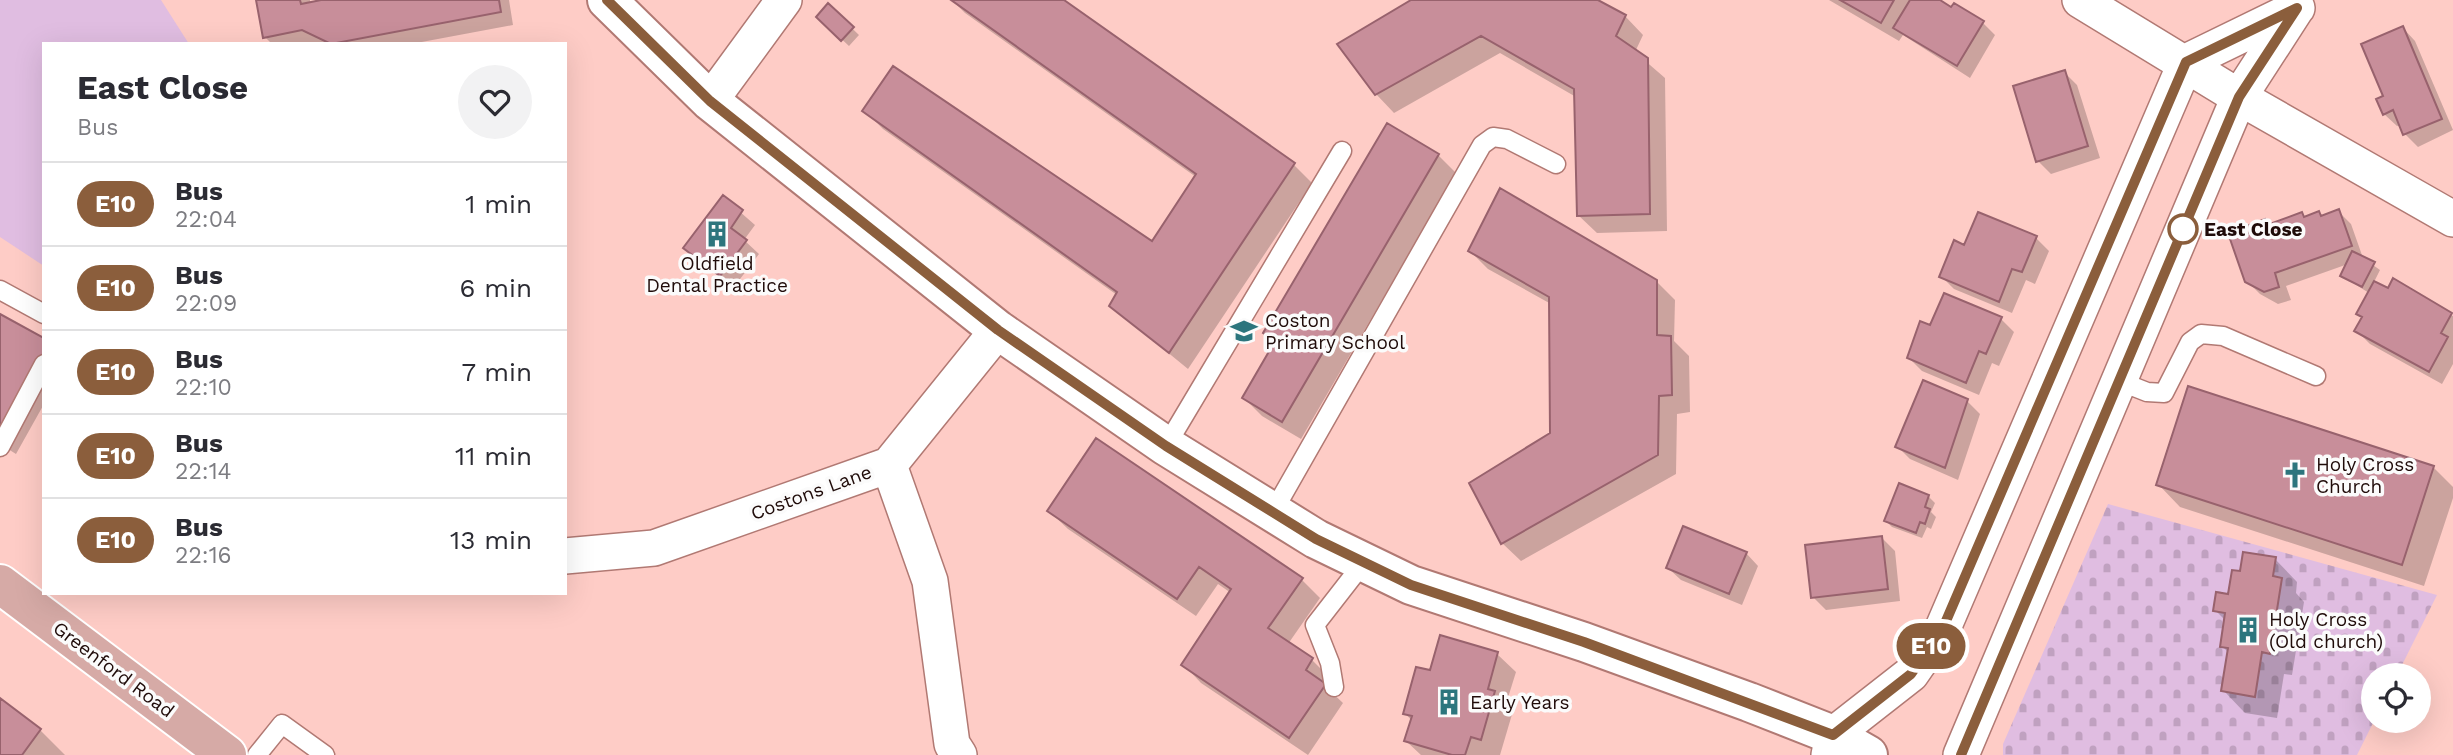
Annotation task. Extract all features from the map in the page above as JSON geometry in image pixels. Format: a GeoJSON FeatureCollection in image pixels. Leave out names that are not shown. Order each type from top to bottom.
{"type":"FeatureCollection","features":[{"type":"Feature","properties":{"kind":"main road","name":"Greenford Road"},"geometry":{"type":"LineString","coordinates":[[0,584],[46,603],[227,755]]}},
{"type":"Feature","properties":{"kind":"street"},"geometry":{"type":"LineString","coordinates":[[607,0],[710,101],[998,330],[1166,446],[1316,539],[1411,585],[1584,642],[1831,745],[1868,755]]}},
{"type":"Feature","properties":{"kind":"street"},"geometry":{"type":"LineString","coordinates":[[710,101],[784,0]]}},
{"type":"Feature","properties":{"kind":"street"},"geometry":{"type":"LineString","coordinates":[[2080,0],[2186,62],[2239,97],[2453,219]]}},
{"type":"Feature","properties":{"kind":"street"},"geometry":{"type":"LineString","coordinates":[[1831,745],[1911,674],[1943,628],[2186,62],[2299,4]]}},
{"type":"Feature","properties":{"kind":"street"},"geometry":{"type":"LineString","coordinates":[[1961,755],[2239,97],[2299,4]]}},
{"type":"Feature","properties":{"kind":"street","name":"Costons Lane"},"geometry":{"type":"LineString","coordinates":[[567,556],[654,548],[889,464],[998,330]]}},
{"type":"Feature","properties":{"kind":"street"},"geometry":{"type":"LineString","coordinates":[[889,464],[930,581],[952,744],[959,755]]}},
{"type":"Feature","properties":{"kind":"lane"},"geometry":{"type":"LineString","coordinates":[[1273,512],[1482,145],[1493,137],[1507,139],[1556,164]]}},
{"type":"Feature","properties":{"kind":"lane"},"geometry":{"type":"LineString","coordinates":[[1166,446],[1342,151]]}},
{"type":"Feature","properties":{"kind":"lane"},"geometry":{"type":"LineString","coordinates":[[0,290],[42,313]]}},
{"type":"Feature","properties":{"kind":"lane"},"geometry":{"type":"LineString","coordinates":[[2119,382],[2147,393],[2164,393],[2190,342],[2201,334],[2224,336],[2316,376]]}},
{"type":"Feature","properties":{"kind":"lane"},"geometry":{"type":"LineString","coordinates":[[0,447],[42,368]]}},
{"type":"Feature","properties":{"kind":"lane"},"geometry":{"type":"LineString","coordinates":[[1334,687],[1330,663],[1315,625],[1364,562]]}},
{"type":"Feature","properties":{"kind":"lane"},"geometry":{"type":"LineString","coordinates":[[257,755],[282,724],[324,755]]}},
{"type":"Feature","properties":{"kind":"green space"},"geometry":{"type":"Polygon","coordinates":[[[0,0],[161,0],[188,42],[42,42],[42,265],[0,237],[0,0]]]}},
{"type":"Feature","properties":{"kind":"green space"},"geometry":{"type":"Polygon","coordinates":[[[2108,504],[2437,595],[2403,663],[2361,663],[2361,733],[2368,733],[2357,755],[2003,755],[2003,744],[2108,504]]]}},
{"type":"Feature","properties":{"kind":"building"},"geometry":{"type":"Polygon","coordinates":[[[256,0],[300,0],[301,4],[321,0],[499,0],[501,12],[342,42],[327,42],[302,30],[263,38],[256,0]]]}},
{"type":"Feature","properties":{"kind":"building"},"geometry":{"type":"Polygon","coordinates":[[[951,0],[1064,0],[1295,163],[1169,353],[1109,306],[1117,292],[862,111],[893,66],[1152,241],[1196,174],[951,0]]]}},
{"type":"Feature","properties":{"kind":"building"},"geometry":{"type":"Polygon","coordinates":[[[1411,0],[1598,0],[1626,15],[1616,36],[1648,58],[1650,214],[1577,216],[1574,89],[1481,36],[1375,95],[1337,44],[1411,0]]]}},
{"type":"Feature","properties":{"kind":"building"},"geometry":{"type":"Polygon","coordinates":[[[1840,0],[1894,0],[1881,23],[1840,0]]]}},
{"type":"Feature","properties":{"kind":"building"},"geometry":{"type":"Polygon","coordinates":[[[1910,0],[1940,0],[1951,7],[1954,3],[1984,21],[1957,66],[1893,28],[1910,0]]]}},
{"type":"Feature","properties":{"kind":"building"},"geometry":{"type":"Polygon","coordinates":[[[828,3],[854,27],[841,41],[816,17],[828,3]]]}},
{"type":"Feature","properties":{"kind":"building"},"geometry":{"type":"Polygon","coordinates":[[[2403,26],[2442,119],[2403,135],[2393,110],[2383,115],[2376,99],[2383,96],[2361,44],[2403,26]]]}},
{"type":"Feature","properties":{"kind":"building"},"geometry":{"type":"Polygon","coordinates":[[[2065,70],[2088,146],[2036,162],[2013,86],[2065,70]]]}},
{"type":"Feature","properties":{"kind":"building"},"geometry":{"type":"Polygon","coordinates":[[[1387,123],[1439,154],[1282,422],[1242,398],[1275,341],[1263,333],[1387,123]]]}},
{"type":"Feature","properties":{"kind":"building"},"geometry":{"type":"Polygon","coordinates":[[[1500,188],[1657,280],[1657,335],[1671,336],[1672,395],[1659,396],[1658,455],[1501,544],[1469,483],[1550,433],[1549,297],[1468,251],[1500,188]]]}},
{"type":"Feature","properties":{"kind":"building","name":"Oldfield Dental Practice"},"geometry":{"type":"Polygon","coordinates":[[[723,195],[743,210],[731,228],[747,240],[720,276],[683,248],[723,195]]]}},
{"type":"Feature","properties":{"kind":"building"},"geometry":{"type":"Polygon","coordinates":[[[2339,209],[2352,246],[2275,273],[2279,287],[2264,292],[2245,282],[2230,239],[2251,232],[2249,225],[2265,219],[2267,225],[2302,212],[2304,217],[2319,211],[2321,216],[2339,209]]]}},
{"type":"Feature","properties":{"kind":"building"},"geometry":{"type":"Polygon","coordinates":[[[1978,212],[2037,236],[2022,272],[2012,269],[1999,302],[1939,277],[1954,240],[1964,245],[1978,212]]]}},
{"type":"Feature","properties":{"kind":"building"},"geometry":{"type":"Polygon","coordinates":[[[2352,251],[2375,262],[2362,287],[2340,276],[2352,251]]]}},
{"type":"Feature","properties":{"kind":"building"},"geometry":{"type":"Polygon","coordinates":[[[2393,278],[2452,313],[2441,333],[2448,337],[2429,372],[2354,331],[2362,317],[2356,314],[2374,281],[2388,288],[2393,278]]]}},
{"type":"Feature","properties":{"kind":"building"},"geometry":{"type":"Polygon","coordinates":[[[1944,293],[2002,317],[1986,354],[1979,351],[1966,383],[1907,358],[1920,321],[1930,325],[1944,293]]]}},
{"type":"Feature","properties":{"kind":"building"},"geometry":{"type":"Polygon","coordinates":[[[0,314],[42,337],[42,358],[0,432],[0,314]]]}},
{"type":"Feature","properties":{"kind":"building"},"geometry":{"type":"Polygon","coordinates":[[[1923,380],[1968,399],[1945,468],[1895,447],[1923,380]]]}},
{"type":"Feature","properties":{"kind":"building","name":"Holy Cross Church"},"geometry":{"type":"Polygon","coordinates":[[[2188,386],[2434,466],[2402,565],[2156,485],[2188,386]]]}},
{"type":"Feature","properties":{"kind":"building"},"geometry":{"type":"Polygon","coordinates":[[[1096,438],[1303,578],[1268,628],[1313,658],[1306,670],[1326,684],[1289,738],[1181,665],[1231,589],[1199,567],[1177,599],[1047,511],[1096,438]]]}},
{"type":"Feature","properties":{"kind":"building"},"geometry":{"type":"Polygon","coordinates":[[[1899,483],[1929,495],[1925,507],[1930,509],[1925,524],[1920,522],[1916,533],[1884,521],[1899,483]]]}},
{"type":"Feature","properties":{"kind":"building"},"geometry":{"type":"Polygon","coordinates":[[[1683,526],[1747,552],[1729,594],[1666,568],[1683,526]]]}},
{"type":"Feature","properties":{"kind":"building"},"geometry":{"type":"Polygon","coordinates":[[[1882,536],[1888,589],[1811,598],[1805,545],[1882,536]]]}},
{"type":"Feature","properties":{"kind":"building","name":"Holy Cross (Old church)"},"geometry":{"type":"Polygon","coordinates":[[[2243,552],[2276,557],[2273,576],[2282,578],[2270,654],[2262,652],[2255,697],[2221,691],[2228,648],[2220,647],[2225,613],[2213,611],[2216,592],[2228,594],[2232,570],[2240,571],[2243,552]]]}},
{"type":"Feature","properties":{"kind":"building","name":"Early Years"},"geometry":{"type":"Polygon","coordinates":[[[1440,635],[1498,652],[1488,689],[1495,691],[1481,740],[1471,737],[1465,755],[1452,755],[1404,741],[1412,716],[1403,714],[1416,667],[1430,670],[1440,635]]]}},
{"type":"Feature","properties":{"kind":"building"},"geometry":{"type":"Polygon","coordinates":[[[0,698],[41,729],[22,755],[0,755],[0,698]]]}},
{"type":"Feature","properties":{"kind":"bus line","name":"E10"},"geometry":{"type":"LineString","coordinates":[[607,0],[710,101],[998,330],[1166,446],[1316,539],[1411,585],[1584,642],[1833,735],[1911,674],[1943,628],[2186,62],[2297,8],[2239,97],[1961,755]]}},
{"type":"Feature","properties":{"kind":"place","name":"East Close"},"geometry":{"type":"Point","coordinates":[2183,229]}},
{"type":"Feature","properties":{"kind":"place","name":"Oldfield Dental Practice"},"geometry":{"type":"Point","coordinates":[717,234]}},
{"type":"Feature","properties":{"kind":"place","name":"Coston Primary School"},"geometry":{"type":"Point","coordinates":[1244,331]}},
{"type":"Feature","properties":{"kind":"place","name":"Holy Cross Church"},"geometry":{"type":"Point","coordinates":[2295,475]}},
{"type":"Feature","properties":{"kind":"place","name":"Holy Cross (Old church)"},"geometry":{"type":"Point","coordinates":[2248,630]}},
{"type":"Feature","properties":{"kind":"place","name":"Early Years"},"geometry":{"type":"Point","coordinates":[1449,702]}}]}
